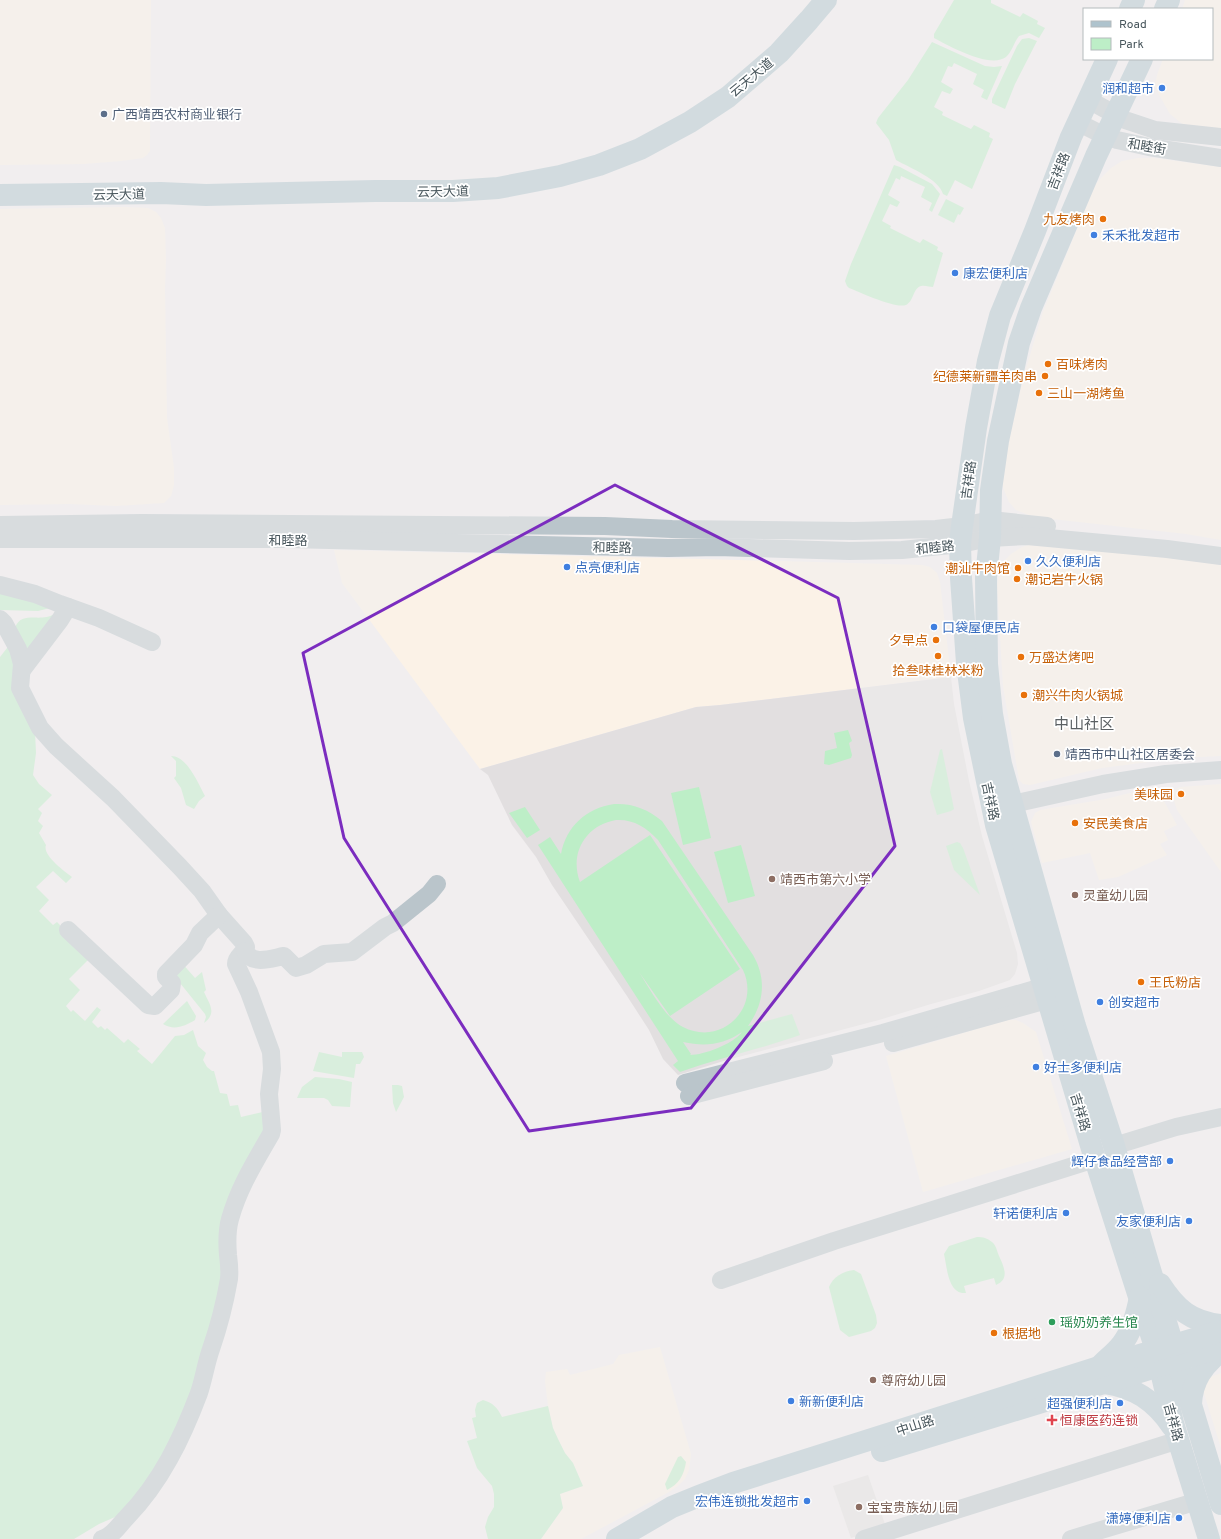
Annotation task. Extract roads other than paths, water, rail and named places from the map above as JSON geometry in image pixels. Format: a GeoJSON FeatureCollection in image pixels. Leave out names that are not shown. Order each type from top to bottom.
{"type":"FeatureCollection","features":[{"type":"Feature","properties":{"kind":"main road","name":"云天大道"},"geometry":{"type":"LineString","coordinates":[[0,179],[307,182],[418,181],[514,173],[559,164],[584,158],[625,142],[655,127],[702,99],[752,59],[777,35],[807,0]]}},
{"type":"Feature","properties":{"kind":"main road","name":"云天大道"},"geometry":{"type":"LineString","coordinates":[[0,194],[161,193],[206,195],[375,191],[453,191],[498,188],[553,178],[599,165],[640,149],[690,122],[728,97],[779,53],[826,0]]}},
{"type":"Feature","properties":{"kind":"main road","name":"吉祥路"},"geometry":{"type":"LineString","coordinates":[[1106,60],[1077,122],[1036,231],[998,323],[988,361],[976,428],[961,535],[961,578],[967,663],[974,718],[1005,800],[1023,838],[1055,991],[1095,1159],[1140,1297],[1191,1406],[1221,1504]]}},
{"type":"Feature","properties":{"kind":"main road","name":"吉祥路"},"geometry":{"type":"LineString","coordinates":[[1142,60],[1117,114],[1105,136],[1033,302],[1018,343],[998,441],[991,490],[990,529],[986,577],[987,664],[992,714],[1005,800],[994,818],[1002,847],[1114,1146],[1149,1266],[1167,1356],[1178,1437],[1209,1539]]}},
{"type":"Feature","properties":{"kind":"main road"},"geometry":{"type":"LineString","coordinates":[[1002,847],[1023,838]]}},
{"type":"Feature","properties":{"kind":"main road"},"geometry":{"type":"LineString","coordinates":[[1149,1266],[1177,1307],[1194,1319],[1221,1326]]}},
{"type":"Feature","properties":{"kind":"main road"},"geometry":{"type":"LineString","coordinates":[[1140,1297],[1136,1316],[1129,1332],[1102,1375],[1147,1399],[1161,1412],[1178,1437]]}},
{"type":"Feature","properties":{"kind":"main road","name":"中山路"},"geometry":{"type":"LineString","coordinates":[[1167,1356],[1221,1331]]}},
{"type":"Feature","properties":{"kind":"main road","name":"中山路"},"geometry":{"type":"LineString","coordinates":[[617,1539],[672,1508],[733,1483],[1167,1356],[1221,1347]]}},
{"type":"Feature","properties":{"kind":"main road"},"geometry":{"type":"LineString","coordinates":[[1191,1406],[1197,1376],[1206,1364],[1221,1351]]}},
{"type":"Feature","properties":{"kind":"main road","name":"中山路"},"geometry":{"type":"LineString","coordinates":[[645,1539],[692,1514],[738,1496],[1102,1375]]}},
{"type":"Feature","properties":{"kind":"street","name":"和睦街"},"geometry":{"type":"LineString","coordinates":[[1087,99],[1117,114],[1125,120],[1155,130],[1221,137]]}},
{"type":"Feature","properties":{"kind":"street","name":"和睦街"},"geometry":{"type":"LineString","coordinates":[[1077,122],[1105,136],[1149,147],[1221,158]]}},
{"type":"Feature","properties":{"kind":"street","name":"和睦路"},"geometry":{"type":"LineString","coordinates":[[0,525],[142,523],[605,526],[672,529],[854,531],[904,530],[961,535]]}},
{"type":"Feature","properties":{"kind":"street","name":"和睦路"},"geometry":{"type":"LineString","coordinates":[[990,529],[1027,536],[1167,549],[1221,556]]}},
{"type":"Feature","properties":{"kind":"street","name":"和睦路"},"geometry":{"type":"LineString","coordinates":[[0,539],[287,539],[668,548],[718,547],[849,552],[902,550],[990,529],[1178,539],[1221,546]]}},
{"type":"Feature","properties":{"kind":"street"},"geometry":{"type":"LineString","coordinates":[[0,585],[13,587],[35,594],[100,618],[152,642]]}},
{"type":"Feature","properties":{"kind":"street"},"geometry":{"type":"LineString","coordinates":[[68,607],[60,620],[22,670],[20,676],[20,688],[34,717],[46,736],[113,798],[180,866],[202,891],[219,915],[244,943],[246,947],[245,951],[249,957],[258,960],[284,956],[296,968],[306,965],[324,954],[352,952],[385,927],[393,923],[429,894],[436,884]]}},
{"type":"Feature","properties":{"kind":"street"},"geometry":{"type":"LineString","coordinates":[[0,619],[4,623],[18,649],[22,670]]}},
{"type":"Feature","properties":{"kind":"street"},"geometry":{"type":"LineString","coordinates":[[1005,800],[1166,774],[1221,770]]}},
{"type":"Feature","properties":{"kind":"street"},"geometry":{"type":"LineString","coordinates":[[68,930],[148,1005],[156,1006],[171,990],[172,983],[166,977],[166,974],[194,945],[200,934],[219,915]]}},
{"type":"Feature","properties":{"kind":"street"},"geometry":{"type":"LineString","coordinates":[[102,1539],[106,1538],[119,1527],[154,1485],[164,1471],[183,1432],[199,1393],[218,1331],[230,1273],[227,1240],[232,1215],[250,1168],[271,1134],[272,1124],[269,1094],[273,1061],[258,1015],[236,964],[238,957],[245,951]]}},
{"type":"Feature","properties":{"kind":"street"},"geometry":{"type":"LineString","coordinates":[[687,1090],[883,1033],[1055,991]]}},
{"type":"Feature","properties":{"kind":"street"},"geometry":{"type":"LineString","coordinates":[[1114,1146],[1176,1127],[1221,1117]]}},
{"type":"Feature","properties":{"kind":"street"},"geometry":{"type":"LineString","coordinates":[[721,1280],[834,1241],[1095,1159]]}},
{"type":"Feature","properties":{"kind":"street"},"geometry":{"type":"LineString","coordinates":[[864,1539],[1178,1437]]}},
{"type":"Feature","properties":{"kind":"street"},"geometry":{"type":"LineString","coordinates":[[1071,1539],[1198,1502]]}},
{"type":"Feature","properties":{"kind":"place","name":"润和超市"},"geometry":{"type":"Point","coordinates":[1162,88]}},
{"type":"Feature","properties":{"kind":"place","name":"广西靖西农村商业银行"},"geometry":{"type":"Point","coordinates":[104,114]}},
{"type":"Feature","properties":{"kind":"place","name":"九友烤肉"},"geometry":{"type":"Point","coordinates":[1103,219]}},
{"type":"Feature","properties":{"kind":"place","name":"禾禾批发超市"},"geometry":{"type":"Point","coordinates":[1094,235]}},
{"type":"Feature","properties":{"kind":"place","name":"康宏便利店"},"geometry":{"type":"Point","coordinates":[955,273]}},
{"type":"Feature","properties":{"kind":"place","name":"百味烤肉"},"geometry":{"type":"Point","coordinates":[1048,364]}},
{"type":"Feature","properties":{"kind":"place","name":"纪德莱新疆羊肉串"},"geometry":{"type":"Point","coordinates":[1045,376]}},
{"type":"Feature","properties":{"kind":"place","name":"三山一湖烤鱼"},"geometry":{"type":"Point","coordinates":[1039,393]}},
{"type":"Feature","properties":{"kind":"place","name":"久久便利店"},"geometry":{"type":"Point","coordinates":[1028,561]}},
{"type":"Feature","properties":{"kind":"place","name":"点亮便利店"},"geometry":{"type":"Point","coordinates":[567,567]}},
{"type":"Feature","properties":{"kind":"place","name":"潮汕牛肉馆"},"geometry":{"type":"Point","coordinates":[1018,568]}},
{"type":"Feature","properties":{"kind":"place","name":"潮记岩牛火锅"},"geometry":{"type":"Point","coordinates":[1017,579]}},
{"type":"Feature","properties":{"kind":"place","name":"口袋屋便民店"},"geometry":{"type":"Point","coordinates":[934,627]}},
{"type":"Feature","properties":{"kind":"place","name":"夕早点"},"geometry":{"type":"Point","coordinates":[936,640]}},
{"type":"Feature","properties":{"kind":"place","name":"拾叁味·桂林米粉"},"geometry":{"type":"Point","coordinates":[938,656]}},
{"type":"Feature","properties":{"kind":"place","name":"万盛达烤吧"},"geometry":{"type":"Point","coordinates":[1021,657]}},
{"type":"Feature","properties":{"kind":"place","name":"潮兴牛肉火锅城"},"geometry":{"type":"Point","coordinates":[1024,695]}},
{"type":"Feature","properties":{"kind":"place","name":"靖西市中山社区居委会"},"geometry":{"type":"Point","coordinates":[1057,754]}},
{"type":"Feature","properties":{"kind":"place","name":"美味园"},"geometry":{"type":"Point","coordinates":[1181,794]}},
{"type":"Feature","properties":{"kind":"place","name":"安民美食店"},"geometry":{"type":"Point","coordinates":[1075,823]}},
{"type":"Feature","properties":{"kind":"place","name":"靖西市第六小学"},"geometry":{"type":"Point","coordinates":[772,879]}},
{"type":"Feature","properties":{"kind":"place","name":"灵童幼儿园"},"geometry":{"type":"Point","coordinates":[1075,895]}},
{"type":"Feature","properties":{"kind":"place","name":"王氏粉店"},"geometry":{"type":"Point","coordinates":[1141,982]}},
{"type":"Feature","properties":{"kind":"place","name":"创安超市"},"geometry":{"type":"Point","coordinates":[1100,1002]}},
{"type":"Feature","properties":{"kind":"place","name":"好士多便利店"},"geometry":{"type":"Point","coordinates":[1036,1067]}},
{"type":"Feature","properties":{"kind":"place","name":"辉仔食品经营部"},"geometry":{"type":"Point","coordinates":[1170,1161]}},
{"type":"Feature","properties":{"kind":"place","name":"轩诺便利店"},"geometry":{"type":"Point","coordinates":[1066,1213]}},
{"type":"Feature","properties":{"kind":"place","name":"友家便利店"},"geometry":{"type":"Point","coordinates":[1189,1221]}},
{"type":"Feature","properties":{"kind":"place","name":"瑶奶奶养生馆"},"geometry":{"type":"Point","coordinates":[1052,1322]}},
{"type":"Feature","properties":{"kind":"place","name":"根据地"},"geometry":{"type":"Point","coordinates":[994,1333]}},
{"type":"Feature","properties":{"kind":"place","name":"尊府幼儿园"},"geometry":{"type":"Point","coordinates":[873,1380]}},
{"type":"Feature","properties":{"kind":"place","name":"新新便利店"},"geometry":{"type":"Point","coordinates":[791,1401]}},
{"type":"Feature","properties":{"kind":"place","name":"超强便利店"},"geometry":{"type":"Point","coordinates":[1120,1403]}},
{"type":"Feature","properties":{"kind":"place","name":"恒康医药连锁"},"geometry":{"type":"Point","coordinates":[1052,1420]}},
{"type":"Feature","properties":{"kind":"place","name":"宏伟连锁批发超市"},"geometry":{"type":"Point","coordinates":[807,1501]}},
{"type":"Feature","properties":{"kind":"place","name":"宝宝贵族幼儿园"},"geometry":{"type":"Point","coordinates":[859,1507]}},
{"type":"Feature","properties":{"kind":"place","name":"潇婷便利店"},"geometry":{"type":"Point","coordinates":[1179,1518]}},
{"type":"Feature","properties":{"kind":"district","name":"中山社区"},"geometry":{"type":"Point","coordinates":[1084,724]}}]}
